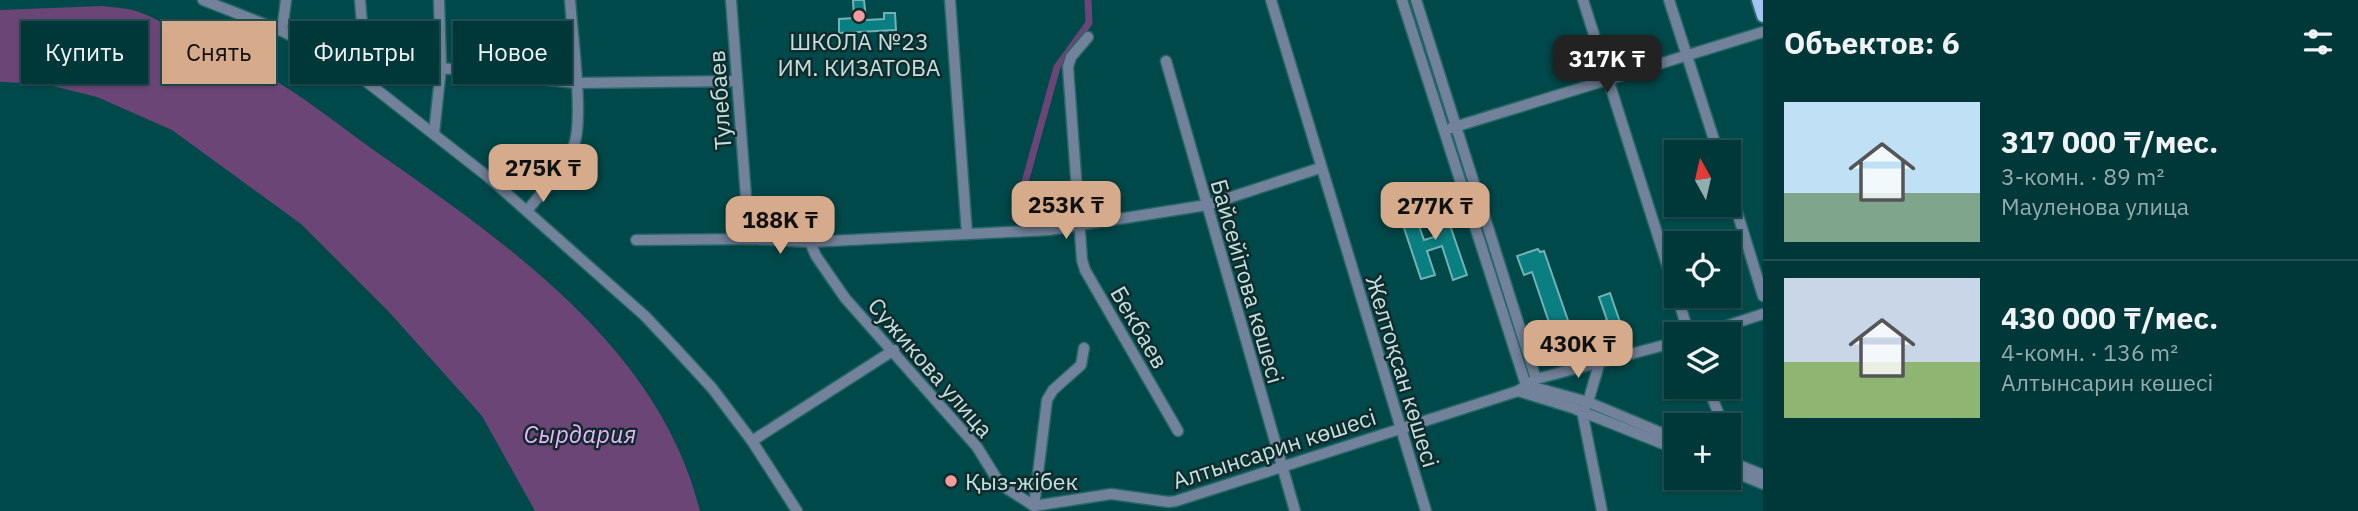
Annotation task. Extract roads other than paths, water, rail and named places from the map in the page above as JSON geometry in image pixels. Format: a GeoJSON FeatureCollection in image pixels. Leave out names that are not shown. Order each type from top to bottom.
{"type":"FeatureCollection","features":[{"type":"Feature","properties":{"kind":"main road"},"geometry":{"type":"LineString","coordinates":[[1758,0],[1763,16]]}},
{"type":"Feature","properties":{"kind":"street"},"geometry":{"type":"LineString","coordinates":[[203,0],[290,36]]}},
{"type":"Feature","properties":{"kind":"street"},"geometry":{"type":"LineString","coordinates":[[282,32],[286,0]]}},
{"type":"Feature","properties":{"kind":"street"},"geometry":{"type":"LineString","coordinates":[[360,0],[362,21]]}},
{"type":"Feature","properties":{"kind":"street"},"geometry":{"type":"LineString","coordinates":[[435,134],[441,68],[439,0]]}},
{"type":"Feature","properties":{"kind":"street"},"geometry":{"type":"LineString","coordinates":[[527,211],[563,164],[574,144],[576,83],[570,0]]}},
{"type":"Feature","properties":{"kind":"street","name":"Тулебаев"},"geometry":{"type":"LineString","coordinates":[[731,0],[748,223],[752,239]]}},
{"type":"Feature","properties":{"kind":"street"},"geometry":{"type":"LineString","coordinates":[[950,0],[967,234]]}},
{"type":"Feature","properties":{"kind":"street","name":"Желтоқсан көшесі"},"geometry":{"type":"LineString","coordinates":[[1271,0],[1426,511]]}},
{"type":"Feature","properties":{"kind":"street"},"geometry":{"type":"LineString","coordinates":[[1402,0],[1522,388]]}},
{"type":"Feature","properties":{"kind":"street"},"geometry":{"type":"LineString","coordinates":[[1416,0],[1536,379]]}},
{"type":"Feature","properties":{"kind":"street"},"geometry":{"type":"LineString","coordinates":[[1583,0],[1664,252]]}},
{"type":"Feature","properties":{"kind":"street"},"geometry":{"type":"LineString","coordinates":[[1670,0],[1714,140]]}},
{"type":"Feature","properties":{"kind":"street"},"geometry":{"type":"LineString","coordinates":[[1444,130],[1763,32]]}},
{"type":"Feature","properties":{"kind":"street","name":"Бекбаев"},"geometry":{"type":"LineString","coordinates":[[1088,37],[1071,57],[1068,67],[1085,270],[1178,430]]}},
{"type":"Feature","properties":{"kind":"street","name":"Байсейітова көшесі"},"geometry":{"type":"LineString","coordinates":[[1166,61],[1295,511]]}},
{"type":"Feature","properties":{"kind":"street"},"geometry":{"type":"LineString","coordinates":[[441,68],[576,83],[736,81]]}},
{"type":"Feature","properties":{"kind":"street"},"geometry":{"type":"LineString","coordinates":[[370,84],[435,134],[527,211],[645,316],[712,388],[752,441],[797,511]]}},
{"type":"Feature","properties":{"kind":"street"},"geometry":{"type":"LineString","coordinates":[[636,240],[752,239],[810,242],[1049,230],[1207,205],[1320,168]]}},
{"type":"Feature","properties":{"kind":"street"},"geometry":{"type":"LineString","coordinates":[[1739,217],[1763,296]]}},
{"type":"Feature","properties":{"kind":"street","name":"Сужикова улица"},"geometry":{"type":"LineString","coordinates":[[810,242],[816,256],[845,298],[978,447],[1000,484],[1035,508]]}},
{"type":"Feature","properties":{"kind":"street"},"geometry":{"type":"LineString","coordinates":[[1739,322],[1763,314]]}},
{"type":"Feature","properties":{"kind":"street"},"geometry":{"type":"LineString","coordinates":[[1522,388],[1536,379],[1664,345]]}},
{"type":"Feature","properties":{"kind":"street"},"geometry":{"type":"LineString","coordinates":[[1035,508],[1047,400],[1053,390],[1081,365],[1084,348]]}},
{"type":"Feature","properties":{"kind":"street"},"geometry":{"type":"LineString","coordinates":[[752,441],[894,350]]}},
{"type":"Feature","properties":{"kind":"street"},"geometry":{"type":"LineString","coordinates":[[1600,360],[1585,407],[1602,511]]}},
{"type":"Feature","properties":{"kind":"street"},"geometry":{"type":"LineString","coordinates":[[1522,388],[1664,435]]}},
{"type":"Feature","properties":{"kind":"street","name":"Алтынсарин көшесі"},"geometry":{"type":"LineString","coordinates":[[1035,508],[1111,494],[1169,502],[1522,388]]}},
{"type":"Feature","properties":{"kind":"street"},"geometry":{"type":"LineString","coordinates":[[1585,407],[1664,443]]}},
{"type":"Feature","properties":{"kind":"street"},"geometry":{"type":"LineString","coordinates":[[1741,466],[1763,475]]}},
{"type":"Feature","properties":{"kind":"street"},"geometry":{"type":"LineString","coordinates":[[1741,475],[1763,484]]}},
{"type":"Feature","properties":{"kind":"water","name":"Сырдария"},"geometry":{"type":"Polygon","coordinates":[[[103,6],[134,10],[162,23],[162,84],[276,84],[276,81],[318,109],[482,228],[576,308],[617,352],[652,401],[680,454],[700,511],[535,511],[482,416],[390,313],[301,224],[172,130],[97,97],[45,84],[148,84],[148,21],[21,21],[21,83],[0,82],[0,10],[103,6]]]}},
{"type":"Feature","properties":{"kind":"waterway"},"geometry":{"type":"LineString","coordinates":[[1015,218],[1057,67],[1089,23],[1088,0]]}},
{"type":"Feature","properties":{"kind":"place","name":"ШКОЛА №23 ИМ. КИЗАТОВА"},"geometry":{"type":"Point","coordinates":[859,16]}},
{"type":"Feature","properties":{"kind":"place","name":"Қыз-жібек"},"geometry":{"type":"Point","coordinates":[951,481]}}]}
